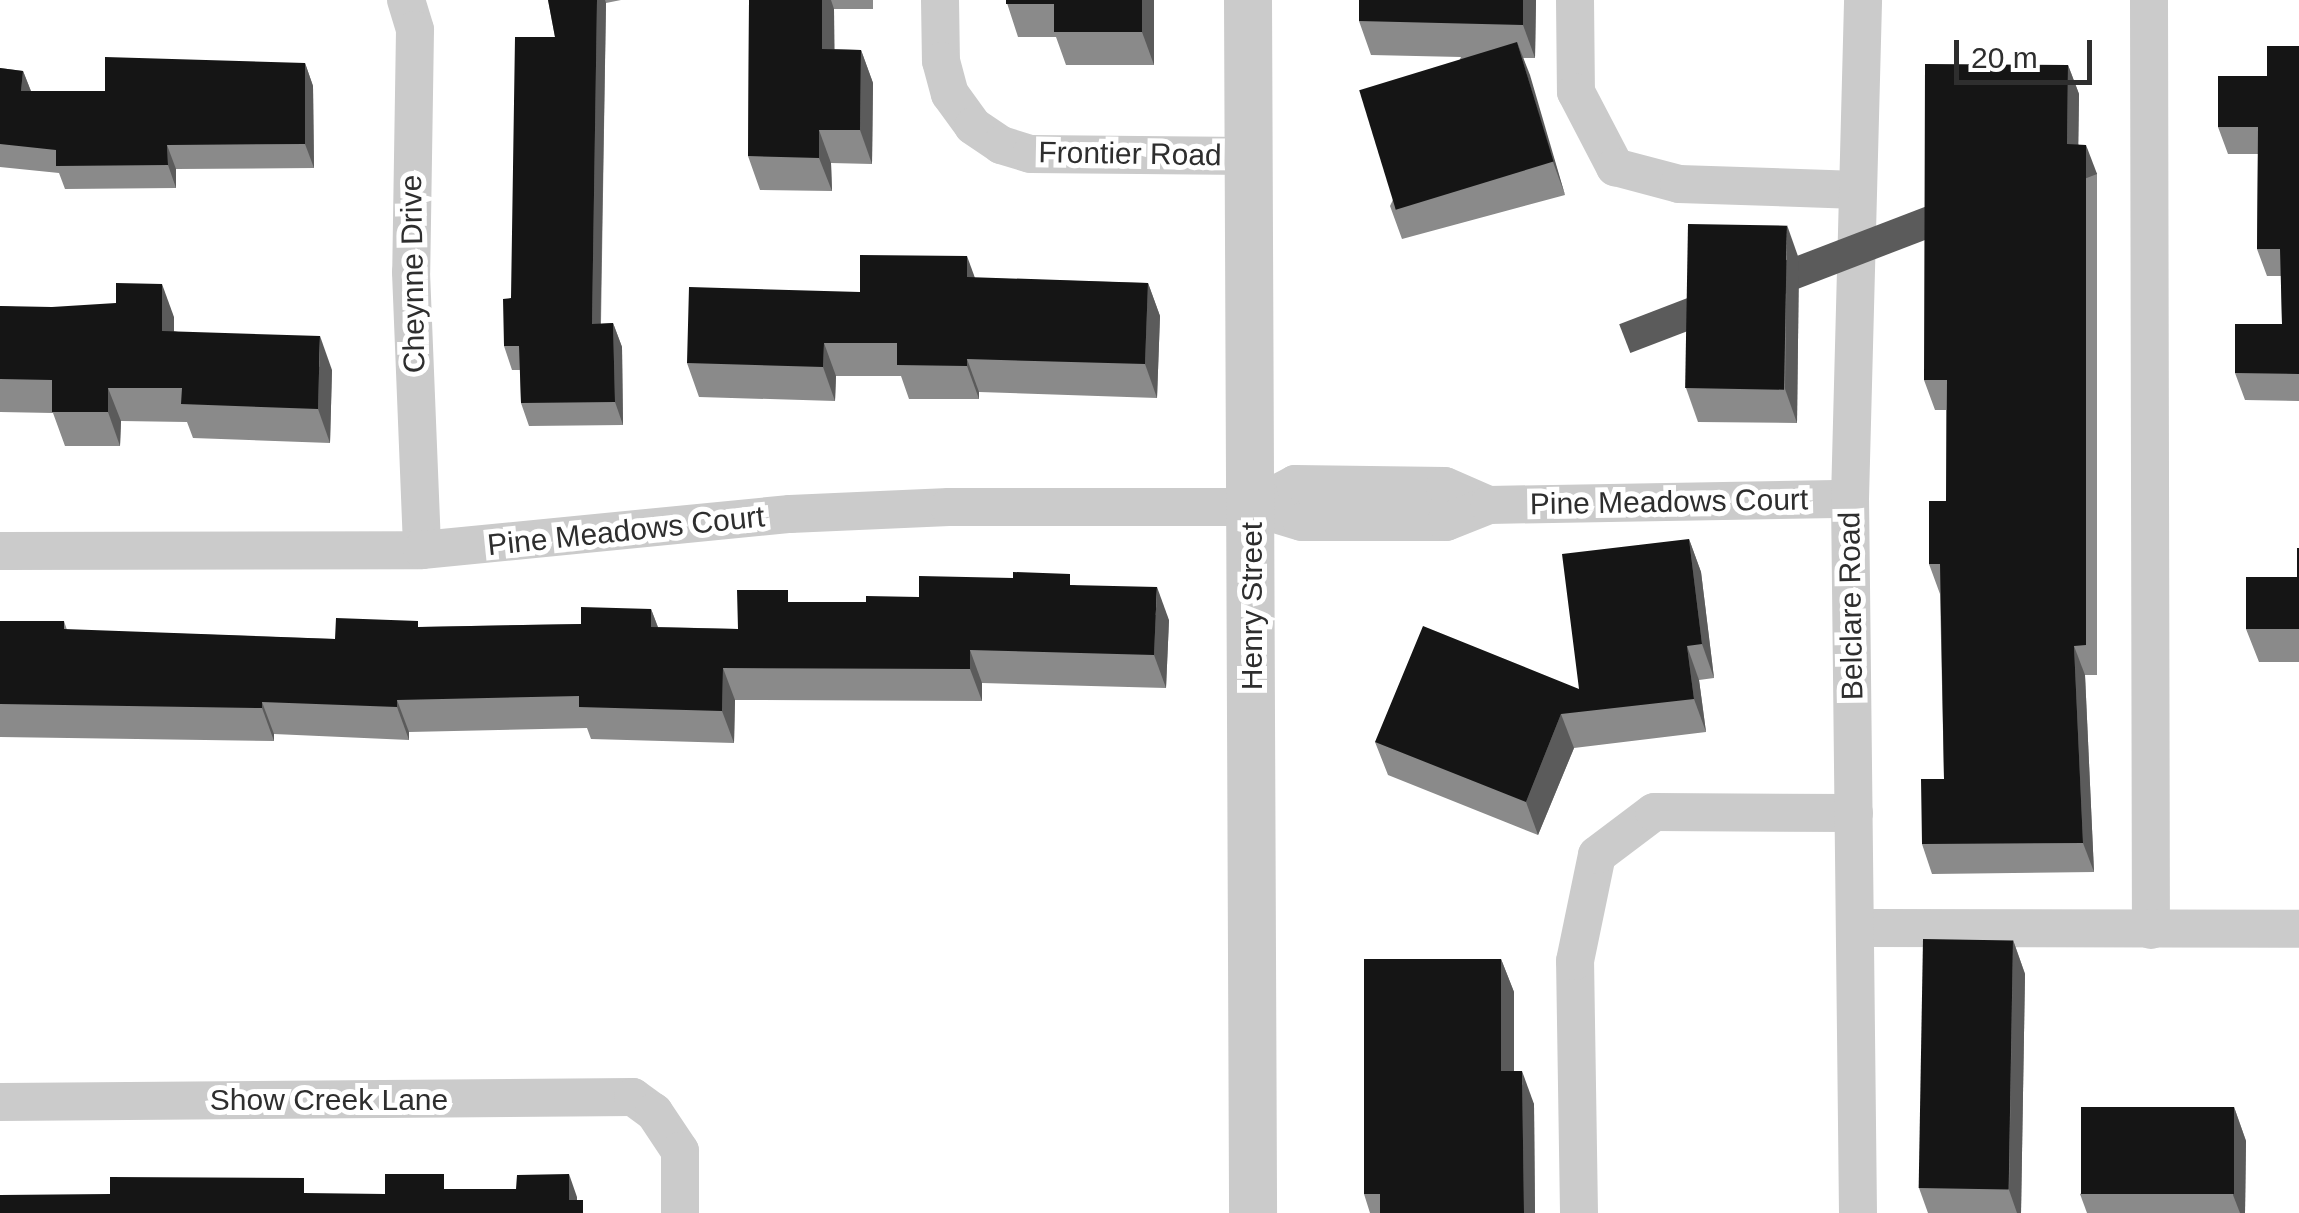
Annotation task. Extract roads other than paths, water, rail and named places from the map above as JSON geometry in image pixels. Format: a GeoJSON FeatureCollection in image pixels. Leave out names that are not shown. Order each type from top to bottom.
{"type":"FeatureCollection","features":[{"type":"Feature","properties":{"kind":"street","name":"Cheynne Drive"},"geometry":{"type":"LineString","coordinates":[[406,0],[415,30],[411,252],[422,550]]}},
{"type":"Feature","properties":{"kind":"street","name":"Frontier Road"},"geometry":{"type":"LineString","coordinates":[[940,0],[941,61],[950,94],[973,126],[1001,145],[1031,154],[1248,156]]}},
{"type":"Feature","properties":{"kind":"street","name":"Henry Street"},"geometry":{"type":"LineString","coordinates":[[1248,0],[1253,1213]]}},
{"type":"Feature","properties":{"kind":"street"},"geometry":{"type":"LineString","coordinates":[[1575,0],[1576,92],[1615,167],[1679,184],[1858,190]]}},
{"type":"Feature","properties":{"kind":"street","name":"Belclare Road"},"geometry":{"type":"LineString","coordinates":[[1858,1213],[1859,928],[1850,500],[1862,0]]}},
{"type":"Feature","properties":{"kind":"street"},"geometry":{"type":"LineString","coordinates":[[2149,0],[2152,930]]}},
{"type":"Feature","properties":{"kind":"street","name":"Pine Meadows Court"},"geometry":{"type":"LineString","coordinates":[[0,551],[422,550],[790,514],[1252,507],[1302,522],[1446,522],[1489,504],[1850,500]]}},
{"type":"Feature","properties":{"kind":"street"},"geometry":{"type":"LineString","coordinates":[[1578,1213],[1575,960],[1597,855],[1654,812],[1854,813]]}},
{"type":"Feature","properties":{"kind":"street"},"geometry":{"type":"LineString","coordinates":[[1859,928],[2299,930]]}},
{"type":"Feature","properties":{"kind":"street","name":"Show Creek Lane"},"geometry":{"type":"LineString","coordinates":[[0,1102],[633,1098],[654,1112],[680,1150],[680,1213]]}}]}
